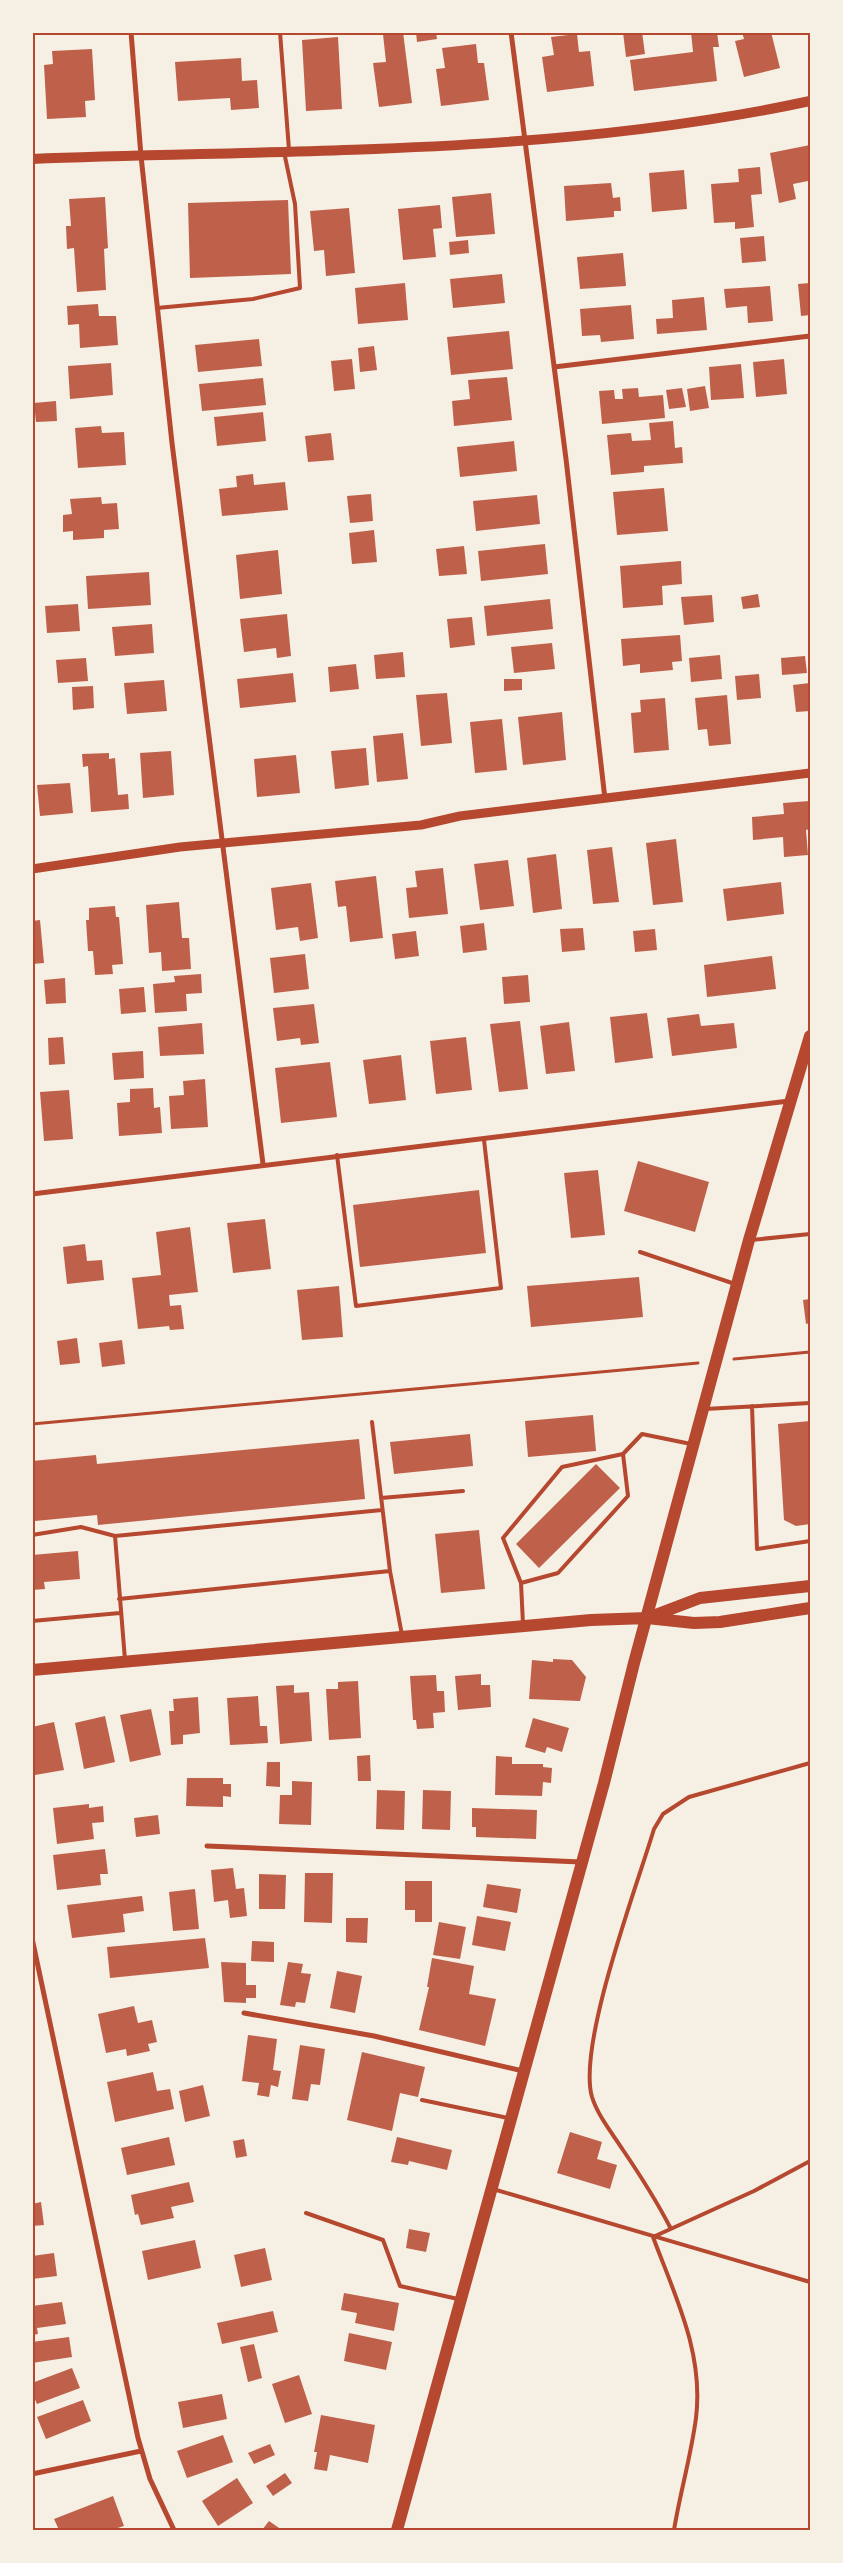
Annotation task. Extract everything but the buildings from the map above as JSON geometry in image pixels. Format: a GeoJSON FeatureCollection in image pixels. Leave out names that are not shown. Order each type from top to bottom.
{"type":"FeatureCollection","features":[{"type":"Feature","properties":{"kind":"main road"},"geometry":{"type":"LineString","coordinates":[[32,160],[414,148],[524,142],[743,114],[810,101]]}},
{"type":"Feature","properties":{"kind":"main road"},"geometry":{"type":"LineString","coordinates":[[397,2530],[524,2071],[749,1240],[810,1036]]}},
{"type":"Feature","properties":{"kind":"main road"},"geometry":{"type":"LineString","coordinates":[[647,1618],[700,1598],[810,1586]]}},
{"type":"Feature","properties":{"kind":"main road"},"geometry":{"type":"LineString","coordinates":[[32,1670],[523,1626],[647,1618],[694,1623],[720,1622],[810,1608]]}},
{"type":"Feature","properties":{"kind":"street"},"geometry":{"type":"LineString","coordinates":[[131,32],[140,156],[172,443],[263,1164]]}},
{"type":"Feature","properties":{"kind":"street"},"geometry":{"type":"LineString","coordinates":[[511,32],[554,367],[605,799]]}},
{"type":"Feature","properties":{"kind":"street"},"geometry":{"type":"LineString","coordinates":[[554,367],[810,336]]}},
{"type":"Feature","properties":{"kind":"street"},"geometry":{"type":"LineString","coordinates":[[32,869],[180,847],[420,825],[460,816],[810,773]]}},
{"type":"Feature","properties":{"kind":"street"},"geometry":{"type":"LineString","coordinates":[[32,1194],[337,1154],[484,1140],[792,1101]]}},
{"type":"Feature","properties":{"kind":"street"},"geometry":{"type":"LineString","coordinates":[[207,1846],[581,1862]]}},
{"type":"Feature","properties":{"kind":"street"},"geometry":{"type":"LineString","coordinates":[[32,1938],[141,2451],[150,2479],[174,2530]]}},
{"type":"Feature","properties":{"kind":"street"},"geometry":{"type":"LineString","coordinates":[[244,2013],[374,2036],[524,2071]]}},
{"type":"Feature","properties":{"kind":"street"},"geometry":{"type":"LineString","coordinates":[[32,2474],[141,2451]]}},
{"type":"Feature","properties":{"kind":"lane"},"geometry":{"type":"LineString","coordinates":[[157,308],[253,298],[300,288],[295,204],[287,152],[280,32]]}},
{"type":"Feature","properties":{"kind":"lane"},"geometry":{"type":"LineString","coordinates":[[337,1154],[356,1306],[501,1288],[484,1140]]}},
{"type":"Feature","properties":{"kind":"lane"},"geometry":{"type":"LineString","coordinates":[[749,1240],[810,1234]]}},
{"type":"Feature","properties":{"kind":"lane"},"geometry":{"type":"LineString","coordinates":[[640,1252],[737,1284]]}},
{"type":"Feature","properties":{"kind":"lane"},"geometry":{"type":"LineString","coordinates":[[703,1409],[810,1403]]}},
{"type":"Feature","properties":{"kind":"lane"},"geometry":{"type":"LineString","coordinates":[[752,1406],[757,1549],[810,1541]]}},
{"type":"Feature","properties":{"kind":"lane"},"geometry":{"type":"LineString","coordinates":[[372,1422],[390,1571],[402,1637]]}},
{"type":"Feature","properties":{"kind":"lane"},"geometry":{"type":"LineString","coordinates":[[523,1626],[521,1583],[503,1538],[562,1467],[623,1454],[642,1434],[694,1444]]}},
{"type":"Feature","properties":{"kind":"lane"},"geometry":{"type":"LineString","coordinates":[[521,1583],[558,1573],[628,1496],[623,1454]]}},
{"type":"Feature","properties":{"kind":"lane"},"geometry":{"type":"LineString","coordinates":[[381,1498],[463,1491]]}},
{"type":"Feature","properties":{"kind":"lane"},"geometry":{"type":"LineString","coordinates":[[32,1535],[81,1527],[114,1536],[382,1510]]}},
{"type":"Feature","properties":{"kind":"lane"},"geometry":{"type":"LineString","coordinates":[[114,1536],[125,1661]]}},
{"type":"Feature","properties":{"kind":"lane"},"geometry":{"type":"LineString","coordinates":[[119,1599],[390,1571]]}},
{"type":"Feature","properties":{"kind":"lane"},"geometry":{"type":"LineString","coordinates":[[32,1621],[120,1613]]}},
{"type":"Feature","properties":{"kind":"lane"},"geometry":{"type":"LineString","coordinates":[[670,2227],[655,2198],[602,2117],[593,2098],[589,2079],[595,2035],[609,1973],[654,1828],[664,1814],[689,1797],[810,1763]]}},
{"type":"Feature","properties":{"kind":"lane"},"geometry":{"type":"LineString","coordinates":[[422,2100],[510,2119]]}},
{"type":"Feature","properties":{"kind":"lane"},"geometry":{"type":"LineString","coordinates":[[653,2237],[670,2227],[754,2191],[810,2161]]}},
{"type":"Feature","properties":{"kind":"lane"},"geometry":{"type":"LineString","coordinates":[[491,2189],[810,2282]]}},
{"type":"Feature","properties":{"kind":"lane"},"geometry":{"type":"LineString","coordinates":[[306,2212],[383,2240],[400,2286],[460,2300]]}},
{"type":"Feature","properties":{"kind":"lane"},"geometry":{"type":"LineString","coordinates":[[653,2237],[685,2317],[693,2349],[696,2381],[696,2417],[674,2530]]}},
{"type":"Feature","properties":{"kind":"path"},"geometry":{"type":"LineString","coordinates":[[32,1424],[384,1394],[810,1352]]}}]}
